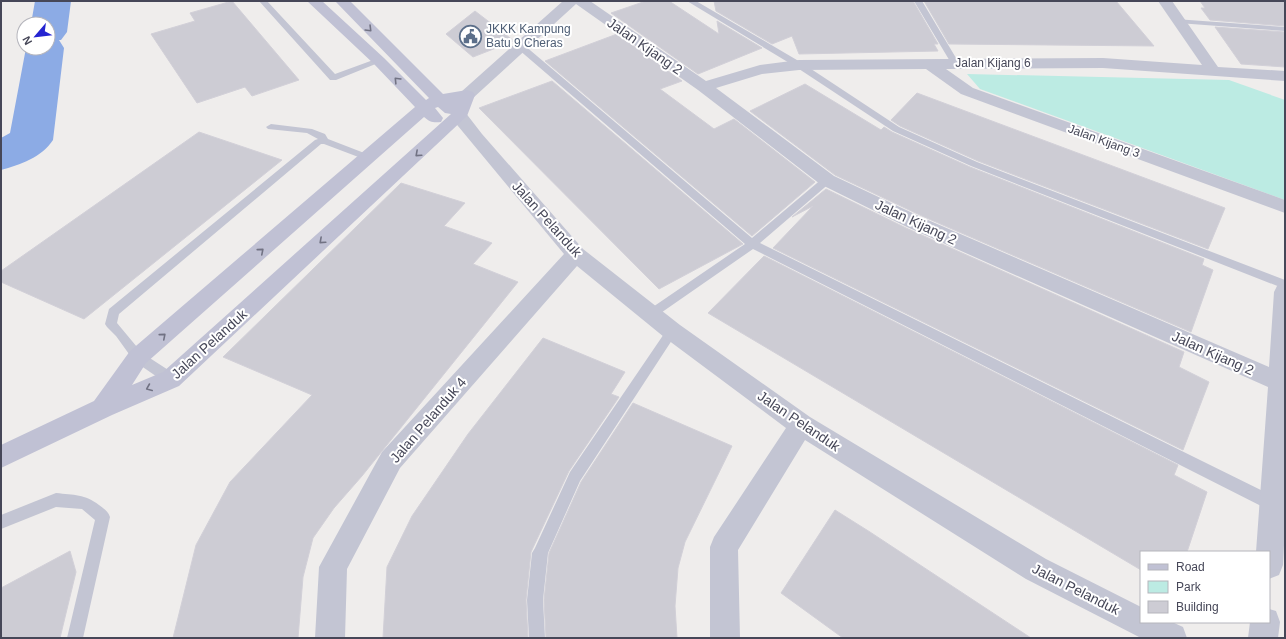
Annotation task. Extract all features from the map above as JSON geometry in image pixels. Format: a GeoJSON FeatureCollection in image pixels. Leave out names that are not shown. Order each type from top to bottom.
{"type":"FeatureCollection","features":[{"type":"Feature","properties":{"kind":"street"},"geometry":{"type":"LineString","coordinates":[[314,1],[379,61],[453,122],[467,95],[571,1]]}},
{"type":"Feature","properties":{"kind":"street"},"geometry":{"type":"LineString","coordinates":[[342,1],[432,104]]}},
{"type":"Feature","properties":{"kind":"street","name":"Jalan Kijang 2"},"geometry":{"type":"LineString","coordinates":[[581,1],[704,88],[827,180],[914,222],[1282,383]]}},
{"type":"Feature","properties":{"kind":"street"},"geometry":{"type":"LineString","coordinates":[[1164,1],[1212,70]]}},
{"type":"Feature","properties":{"kind":"street","name":"Jalan Kijang 6"},"geometry":{"type":"LineString","coordinates":[[704,88],[760,70],[799,65],[1103,63],[1212,70],[1282,78]]}},
{"type":"Feature","properties":{"kind":"street","name":"Jalan Kijang 3"},"geometry":{"type":"LineString","coordinates":[[929,64],[967,91],[1285,207]]}},
{"type":"Feature","properties":{"kind":"street"},"geometry":{"type":"LineString","coordinates":[[103,408],[138,357],[369,158],[432,104],[467,95]]}},
{"type":"Feature","properties":{"kind":"street","name":"Jalan Pelanduk"},"geometry":{"type":"LineString","coordinates":[[1,457],[103,408],[171,379],[453,122],[476,138],[576,254],[672,331],[801,425],[1036,569],[1140,622]]}},
{"type":"Feature","properties":{"kind":"street","name":"Jalan Pelanduk 4"},"geometry":{"type":"LineString","coordinates":[[330,638],[333,567],[392,460],[576,254]]}},
{"type":"Feature","properties":{"kind":"street"},"geometry":{"type":"LineString","coordinates":[[1270,559],[1279,507],[1285,292]]}},
{"type":"Feature","properties":{"kind":"street"},"geometry":{"type":"LineString","coordinates":[[725,638],[724,547],[801,425]]}},
{"type":"Feature","properties":{"kind":"street","name":"Jalan Pelanduk"},"geometry":{"type":"LineString","coordinates":[[1142,623],[1172,638]]}},
{"type":"Feature","properties":{"kind":"street"},"geometry":{"type":"LineString","coordinates":[[1263,638],[1265,623]]}},
{"type":"Feature","properties":{"kind":"lane"},"geometry":{"type":"LineString","coordinates":[[262,1],[334,78],[379,61]]}},
{"type":"Feature","properties":{"kind":"lane"},"geometry":{"type":"LineString","coordinates":[[691,1],[799,65],[896,129],[974,164],[1285,285]]}},
{"type":"Feature","properties":{"kind":"lane"},"geometry":{"type":"LineString","coordinates":[[918,1],[954,63]]}},
{"type":"Feature","properties":{"kind":"lane"},"geometry":{"type":"LineString","coordinates":[[1178,21],[1285,29]]}},
{"type":"Feature","properties":{"kind":"lane"},"geometry":{"type":"LineString","coordinates":[[521,47],[752,244],[1279,507]]}},
{"type":"Feature","properties":{"kind":"lane"},"geometry":{"type":"LineString","coordinates":[[271,127],[314,132],[323,136],[325,141]]}},
{"type":"Feature","properties":{"kind":"lane"},"geometry":{"type":"LineString","coordinates":[[171,379],[138,357],[120,332],[111,324],[113,312],[318,142],[325,141],[369,158]]}},
{"type":"Feature","properties":{"kind":"lane"},"geometry":{"type":"LineString","coordinates":[[651,314],[752,244],[827,180]]}},
{"type":"Feature","properties":{"kind":"lane"},"geometry":{"type":"LineString","coordinates":[[537,638],[535,600],[540,553],[575,477],[672,331]]}},
{"type":"Feature","properties":{"kind":"lane"},"geometry":{"type":"LineString","coordinates":[[1,522],[56,500],[85,503],[103,517],[75,638]]}},
{"type":"Feature","properties":{"kind":"green space"},"geometry":{"type":"Polygon","coordinates":[[[967,74],[1229,80],[1285,100],[1285,200],[980,89],[967,74]]]}},
{"type":"Feature","properties":{"kind":"building"},"geometry":{"type":"Polygon","coordinates":[[[232,1],[299,80],[252,96],[245,87],[197,103],[151,34],[195,21],[190,13],[232,1]]]}},
{"type":"Feature","properties":{"kind":"building"},"geometry":{"type":"Polygon","coordinates":[[[646,1],[669,1],[719,34],[717,21],[762,48],[698,74],[611,13],[646,1]]]}},
{"type":"Feature","properties":{"kind":"building"},"geometry":{"type":"Polygon","coordinates":[[[714,1],[913,1],[938,44],[934,44],[938,51],[799,54],[792,36],[772,44],[716,11],[714,1]]]}},
{"type":"Feature","properties":{"kind":"building"},"geometry":{"type":"Polygon","coordinates":[[[924,1],[1116,1],[1154,46],[949,44],[924,1]]]}},
{"type":"Feature","properties":{"kind":"building"},"geometry":{"type":"Polygon","coordinates":[[[1200,1],[1285,1],[1285,26],[1210,20],[1201,8],[1205,8],[1200,1]]]}},
{"type":"Feature","properties":{"kind":"building","name":"JKKK Kampung Batu 9 Cheras"},"geometry":{"type":"Polygon","coordinates":[[[475,11],[514,41],[473,57],[446,34],[475,11]]]}},
{"type":"Feature","properties":{"kind":"building"},"geometry":{"type":"Polygon","coordinates":[[[1215,27],[1285,32],[1285,67],[1241,64],[1215,27]]]}},
{"type":"Feature","properties":{"kind":"building"},"geometry":{"type":"Polygon","coordinates":[[[617,34],[682,81],[660,89],[714,129],[734,119],[815,182],[752,236],[545,61],[617,34]]]}},
{"type":"Feature","properties":{"kind":"building"},"geometry":{"type":"Polygon","coordinates":[[[552,81],[743,244],[659,289],[479,108],[552,81]]]}},
{"type":"Feature","properties":{"kind":"building"},"geometry":{"type":"Polygon","coordinates":[[[805,84],[881,130],[884,127],[970,167],[1204,259],[1202,265],[1213,270],[1191,332],[922,216],[835,175],[750,111],[805,84]]]}},
{"type":"Feature","properties":{"kind":"building"},"geometry":{"type":"Polygon","coordinates":[[[917,93],[1225,208],[1208,249],[978,161],[900,126],[891,120],[917,93]]]}},
{"type":"Feature","properties":{"kind":"building"},"geometry":{"type":"Polygon","coordinates":[[[199,132],[282,160],[84,319],[1,282],[1,271],[199,132]]]}},
{"type":"Feature","properties":{"kind":"building"},"geometry":{"type":"Polygon","coordinates":[[[401,183],[465,203],[444,226],[492,243],[473,264],[518,282],[362,476],[334,508],[313,538],[303,577],[298,638],[173,638],[196,545],[230,482],[312,395],[223,357],[401,183]]]}},
{"type":"Feature","properties":{"kind":"building"},"geometry":{"type":"Polygon","coordinates":[[[826,189],[906,228],[1184,352],[1179,367],[1209,382],[1183,450],[773,248],[813,206],[792,217],[826,189]]]}},
{"type":"Feature","properties":{"kind":"building"},"geometry":{"type":"Polygon","coordinates":[[[764,256],[1178,465],[1174,475],[1207,492],[1187,551],[1140,551],[1140,569],[708,313],[764,256]]]}},
{"type":"Feature","properties":{"kind":"building"},"geometry":{"type":"Polygon","coordinates":[[[543,338],[625,372],[611,394],[619,397],[569,471],[531,552],[526,600],[528,638],[383,638],[387,567],[412,516],[468,434],[543,338]]]}},
{"type":"Feature","properties":{"kind":"building"},"geometry":{"type":"Polygon","coordinates":[[[633,403],[732,446],[685,542],[678,568],[675,606],[677,638],[546,638],[544,600],[549,553],[581,482],[633,403]]]}},
{"type":"Feature","properties":{"kind":"building"},"geometry":{"type":"Polygon","coordinates":[[[835,510],[1031,638],[843,638],[781,593],[835,510]]]}},
{"type":"Feature","properties":{"kind":"building"},"geometry":{"type":"Polygon","coordinates":[[[70,551],[76,572],[60,638],[1,638],[1,588],[70,551]]]}},
{"type":"Feature","properties":{"kind":"waterway"},"geometry":{"type":"LineString","coordinates":[[51,16],[53,1]]}},
{"type":"Feature","properties":{"kind":"waterway"},"geometry":{"type":"LineString","coordinates":[[1,156],[31,140],[44,56]]}},
{"type":"Feature","properties":{"kind":"place","name":"JKKK Kampung Batu 9 Cheras"},"geometry":{"type":"Point","coordinates":[471,36]}}]}
